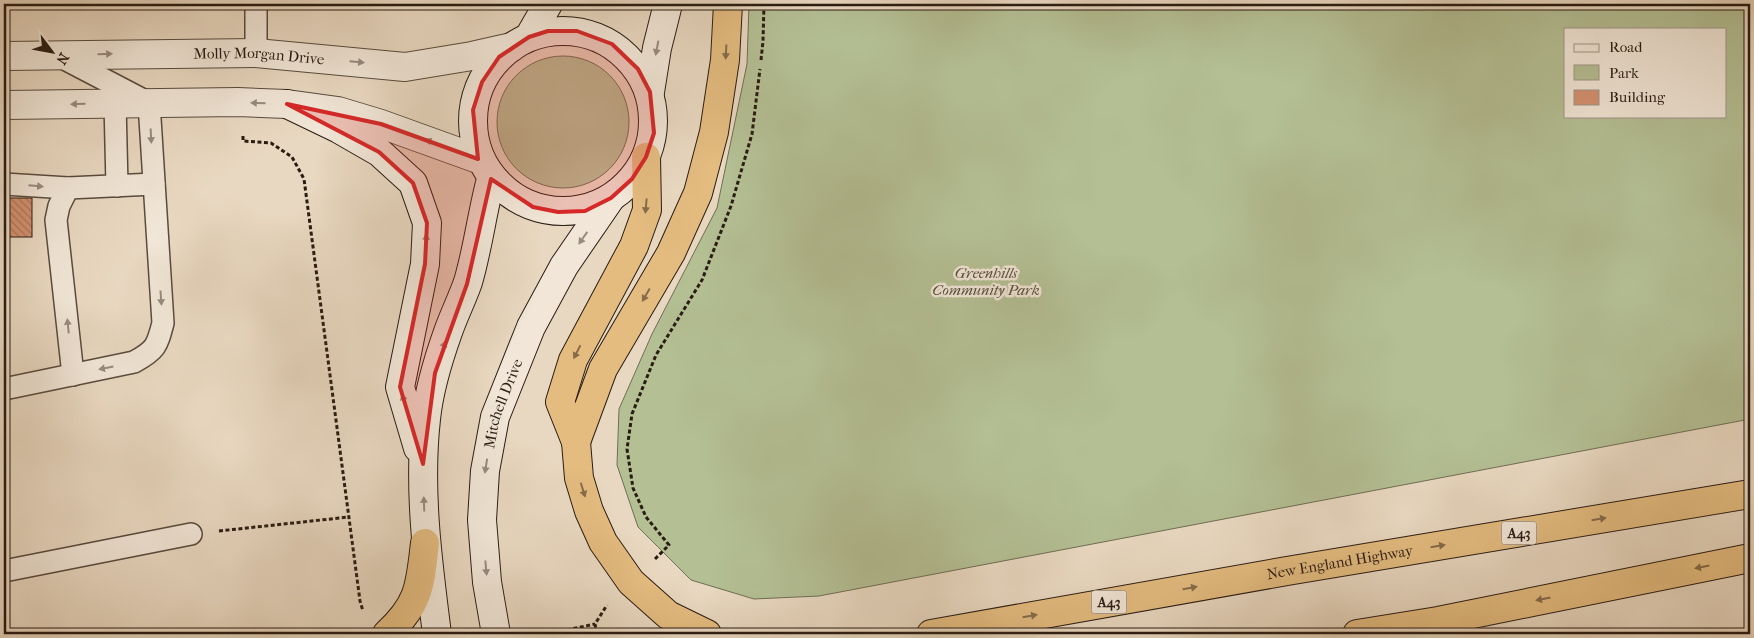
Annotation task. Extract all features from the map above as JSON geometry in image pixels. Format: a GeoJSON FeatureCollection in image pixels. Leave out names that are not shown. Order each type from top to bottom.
{"type":"FeatureCollection","features":[{"type":"Feature","properties":{"kind":"highway"},"geometry":{"type":"LineString","coordinates":[[576,442],[603,369],[670,253],[698,193],[714,132],[725,60],[728,4]]}},
{"type":"Feature","properties":{"kind":"highway"},"geometry":{"type":"LineString","coordinates":[[646,157],[647,210],[634,246],[572,360],[560,402],[576,442],[579,478],[589,511],[603,542],[631,582],[668,616],[707,634]]}},
{"type":"Feature","properties":{"kind":"highway","name":"New England Highway"},"geometry":{"type":"LineString","coordinates":[[930,634],[1277,573],[1750,494]]}},
{"type":"Feature","properties":{"kind":"highway"},"geometry":{"type":"LineString","coordinates":[[387,634],[412,607],[420,584],[425,543]]}},
{"type":"Feature","properties":{"kind":"highway"},"geometry":{"type":"LineString","coordinates":[[1357,634],[1438,621],[1750,558]]}},
{"type":"Feature","properties":{"kind":"main road"},"geometry":{"type":"LineString","coordinates":[[437,634],[425,543],[422,464],[426,418],[435,373],[448,332],[467,284],[477,249],[483,208],[484,169],[474,138],[473,110],[482,82],[499,56],[521,42],[548,4]]}},
{"type":"Feature","properties":{"kind":"main road"},"geometry":{"type":"LineString","coordinates":[[4,105],[238,102],[287,104],[338,111],[381,124],[484,169],[508,193],[533,207],[558,212],[585,211],[610,198],[632,180],[646,157],[654,133],[654,112],[650,92],[657,48],[668,4]]}},
{"type":"Feature","properties":{"kind":"main road","name":"Molly Morgan Drive"},"geometry":{"type":"LineString","coordinates":[[4,56],[256,53],[405,67],[472,56],[521,42],[548,31],[577,31],[612,44],[638,69],[650,92]]}},
{"type":"Feature","properties":{"kind":"main road"},"geometry":{"type":"LineString","coordinates":[[287,104],[340,129],[378,152],[413,184],[416,191],[427,223],[425,264],[400,387],[422,464]]}},
{"type":"Feature","properties":{"kind":"main road","name":"Mitchell Drive"},"geometry":{"type":"LineString","coordinates":[[496,634],[487,582],[482,520],[485,471],[495,417],[531,327],[564,266],[610,198]]}},
{"type":"Feature","properties":{"kind":"lane"},"geometry":{"type":"LineString","coordinates":[[256,4],[256,53]]}},
{"type":"Feature","properties":{"kind":"lane"},"geometry":{"type":"LineString","coordinates":[[4,389],[134,362],[151,353],[158,340],[163,323],[149,103],[57,55]]}},
{"type":"Feature","properties":{"kind":"lane"},"geometry":{"type":"LineString","coordinates":[[115,103],[117,186]]}},
{"type":"Feature","properties":{"kind":"lane"},"geometry":{"type":"LineString","coordinates":[[4,184],[68,188],[154,184]]}},
{"type":"Feature","properties":{"kind":"lane"},"geometry":{"type":"LineString","coordinates":[[68,188],[58,206],[56,220],[73,375]]}},
{"type":"Feature","properties":{"kind":"lane"},"geometry":{"type":"LineString","coordinates":[[4,572],[191,534]]}},
{"type":"Feature","properties":{"kind":"path"},"geometry":{"type":"LineString","coordinates":[[660,553],[669,545],[646,517],[633,488],[627,449],[632,414],[656,355],[702,280],[731,206],[752,134],[763,41],[764,4]]}},
{"type":"Feature","properties":{"kind":"path"},"geometry":{"type":"LineString","coordinates":[[244,128],[243,141],[271,143],[292,157],[304,179],[360,601],[365,616]]}},
{"type":"Feature","properties":{"kind":"path"},"geometry":{"type":"LineString","coordinates":[[191,534],[349,517]]}},
{"type":"Feature","properties":{"kind":"path"},"geometry":{"type":"LineString","coordinates":[[597,634],[595,624],[605,607]]}},
{"type":"Feature","properties":{"kind":"path"},"geometry":{"type":"LineString","coordinates":[[548,634],[595,624]]}},
{"type":"Feature","properties":{"kind":"highlighted area"},"geometry":{"type":"Polygon","coordinates":[[[548,31],[577,31],[612,44],[638,69],[650,92],[654,133],[646,157],[632,179],[611,198],[585,211],[558,212],[533,207],[491,179],[467,284],[435,373],[423,464],[400,387],[425,264],[427,223],[413,183],[379,152],[287,104],[381,124],[478,159],[473,110],[482,82],[499,57],[529,37],[548,31]]]}},
{"type":"Feature","properties":{"kind":"green space","name":"Greenhills Community Park"},"geometry":{"type":"Polygon","coordinates":[[[749,4],[1750,4],[1750,419],[819,596],[754,599],[691,580],[638,527],[617,465],[619,409],[652,334],[717,208],[747,64],[749,4]]]}},
{"type":"Feature","properties":{"kind":"green space"},"geometry":{"type":"Polygon","coordinates":[[[563,56],[576,57],[588,61],[610,75],[624,97],[628,109],[628,135],[624,147],[610,169],[588,183],[576,187],[563,188],[550,187],[538,183],[516,169],[502,147],[498,135],[497,122],[498,109],[502,97],[516,75],[538,61],[550,57],[563,56]]]}},
{"type":"Feature","properties":{"kind":"building"},"geometry":{"type":"Polygon","coordinates":[[[4,198],[32,198],[32,237],[4,237],[4,198]]]}}]}
